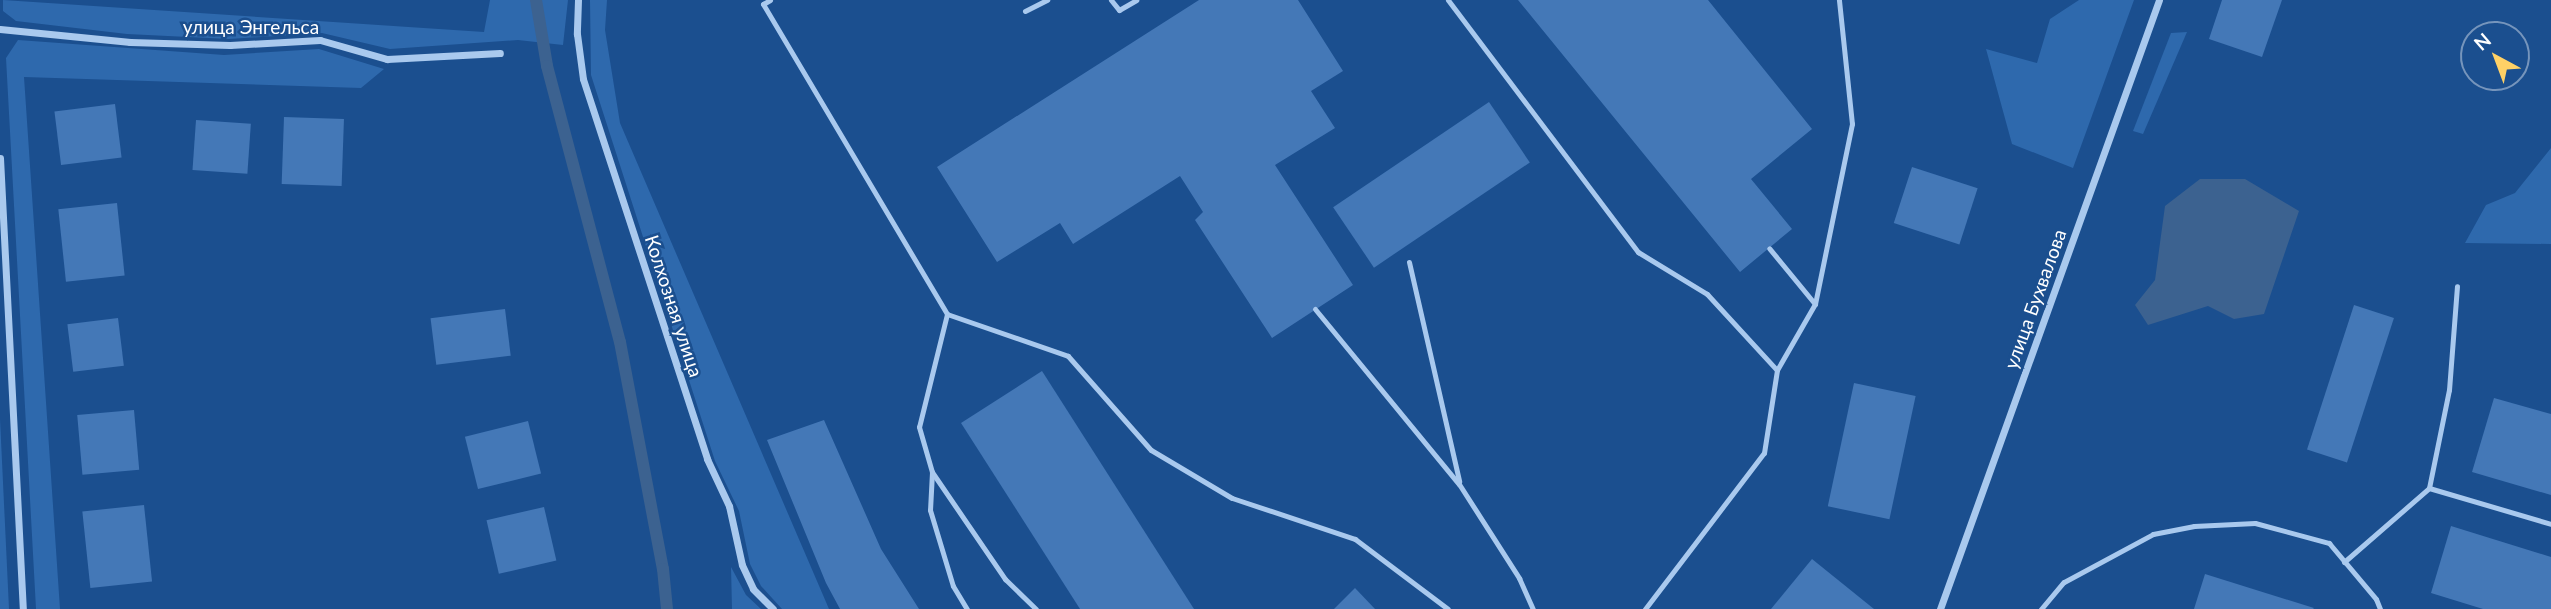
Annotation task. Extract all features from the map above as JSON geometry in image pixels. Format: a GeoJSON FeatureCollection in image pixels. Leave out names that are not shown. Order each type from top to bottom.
{"type":"FeatureCollection","features":[{"type":"Feature","properties":{"kind":"street","name":"Колхозная улица"},"geometry":{"type":"LineString","coordinates":[[579,0],[577,34],[583,79],[707,459],[729,506],[742,565],[753,589],[773,609]]}},
{"type":"Feature","properties":{"kind":"street","name":"улица Бухвалова"},"geometry":{"type":"LineString","coordinates":[[1940,609],[2159,0]]}},
{"type":"Feature","properties":{"kind":"street","name":"улица Энгельса"},"geometry":{"type":"LineString","coordinates":[[0,29],[131,42],[230,45],[320,40],[387,59],[500,53]]}},
{"type":"Feature","properties":{"kind":"street"},"geometry":{"type":"LineString","coordinates":[[0,158],[23,609]]}},
{"type":"Feature","properties":{"kind":"lane"},"geometry":{"type":"LineString","coordinates":[[770,0],[763,4],[947,314],[1068,356],[1151,450],[1232,498],[1355,539],[1448,609]]}},
{"type":"Feature","properties":{"kind":"lane"},"geometry":{"type":"LineString","coordinates":[[1025,11],[1047,0]]}},
{"type":"Feature","properties":{"kind":"lane"},"geometry":{"type":"LineString","coordinates":[[1111,0],[1119,10],[1136,0]]}},
{"type":"Feature","properties":{"kind":"lane"},"geometry":{"type":"LineString","coordinates":[[1448,0],[1638,252],[1707,294],[1777,370]]}},
{"type":"Feature","properties":{"kind":"lane"},"geometry":{"type":"LineString","coordinates":[[1644,609],[1764,453],[1777,370],[1815,304],[1852,124],[1839,0]]}},
{"type":"Feature","properties":{"kind":"lane"},"geometry":{"type":"LineString","coordinates":[[1769,248],[1815,304]]}},
{"type":"Feature","properties":{"kind":"lane"},"geometry":{"type":"LineString","coordinates":[[1409,262],[1460,484]]}},
{"type":"Feature","properties":{"kind":"lane"},"geometry":{"type":"LineString","coordinates":[[2344,562],[2429,488],[2449,390],[2457,286]]}},
{"type":"Feature","properties":{"kind":"lane"},"geometry":{"type":"LineString","coordinates":[[1315,309],[1460,484],[1519,578],[1533,609]]}},
{"type":"Feature","properties":{"kind":"lane"},"geometry":{"type":"LineString","coordinates":[[947,314],[919,427],[932,472],[1005,579],[1037,609]]}},
{"type":"Feature","properties":{"kind":"lane"},"geometry":{"type":"LineString","coordinates":[[932,472],[930,510],[953,586],[967,609]]}},
{"type":"Feature","properties":{"kind":"lane"},"geometry":{"type":"LineString","coordinates":[[2429,488],[2551,524]]}},
{"type":"Feature","properties":{"kind":"lane"},"geometry":{"type":"LineString","coordinates":[[2040,609],[2064,582],[2153,534],[2194,526],[2255,523],[2329,544],[2376,598],[2380,609]]}},
{"type":"Feature","properties":{"kind":"shaded area"},"geometry":{"type":"Polygon","coordinates":[[[3,0],[484,32],[490,0],[568,0],[563,45],[518,40],[390,49],[322,33],[229,39],[127,34],[16,21],[3,11],[3,0]]]}},
{"type":"Feature","properties":{"kind":"shaded area"},"geometry":{"type":"Polygon","coordinates":[[[590,0],[607,0],[605,30],[620,123],[829,609],[782,609],[761,586],[750,564],[739,511],[715,461],[591,75],[590,0]]]}},
{"type":"Feature","properties":{"kind":"shaded area"},"geometry":{"type":"Polygon","coordinates":[[[2079,0],[2134,0],[2073,168],[2012,144],[1986,49],[2037,63],[2050,19],[2079,0]]]}},
{"type":"Feature","properties":{"kind":"shaded area"},"geometry":{"type":"Polygon","coordinates":[[[2187,32],[2143,134],[2133,131],[2171,33],[2187,32]]]}},
{"type":"Feature","properties":{"kind":"shaded area"},"geometry":{"type":"Polygon","coordinates":[[[18,40],[224,55],[319,49],[384,69],[361,88],[24,77],[60,609],[36,609],[6,58],[18,40]]]}},
{"type":"Feature","properties":{"kind":"shaded area"},"geometry":{"type":"Polygon","coordinates":[[[2551,148],[2551,244],[2465,243],[2486,205],[2515,193],[2551,148]]]}},
{"type":"Feature","properties":{"kind":"shaded area"},"geometry":{"type":"Polygon","coordinates":[[[2200,179],[2245,179],[2299,211],[2264,314],[2234,319],[2208,306],[2148,325],[2135,305],[2155,280],[2165,206],[2200,179]]]}},
{"type":"Feature","properties":{"kind":"shaded area"},"geometry":{"type":"Polygon","coordinates":[[[0,419],[9,609],[0,609],[0,419]]]}},
{"type":"Feature","properties":{"kind":"shaded area"},"geometry":{"type":"Polygon","coordinates":[[[731,567],[746,595],[761,609],[732,609],[731,567]]]}},
{"type":"Feature","properties":{"kind":"building"},"geometry":{"type":"Polygon","coordinates":[[[1199,0],[1298,0],[1343,71],[1311,91],[1335,128],[1275,165],[1353,285],[1272,338],[1195,220],[1203,212],[1180,176],[1073,244],[1060,223],[997,262],[937,167],[1199,0]]]}},
{"type":"Feature","properties":{"kind":"building"},"geometry":{"type":"Polygon","coordinates":[[[1518,0],[1708,0],[1812,129],[1751,179],[1792,229],[1740,272],[1518,0]]]}},
{"type":"Feature","properties":{"kind":"building"},"geometry":{"type":"Polygon","coordinates":[[[2222,0],[2282,0],[2262,57],[2209,39],[2222,0]]]}},
{"type":"Feature","properties":{"kind":"building"},"geometry":{"type":"Polygon","coordinates":[[[1489,102],[1530,163],[1374,268],[1333,207],[1489,102]]]}},
{"type":"Feature","properties":{"kind":"building"},"geometry":{"type":"Polygon","coordinates":[[[115,104],[122,158],[61,165],[54,111],[115,104]]]}},
{"type":"Feature","properties":{"kind":"building"},"geometry":{"type":"Polygon","coordinates":[[[284,117],[344,119],[342,186],[282,184],[284,117]]]}},
{"type":"Feature","properties":{"kind":"building"},"geometry":{"type":"Polygon","coordinates":[[[196,120],[251,124],[247,174],[193,170],[196,120]]]}},
{"type":"Feature","properties":{"kind":"building"},"geometry":{"type":"Polygon","coordinates":[[[1912,167],[1978,188],[1959,244],[1894,223],[1912,167]]]}},
{"type":"Feature","properties":{"kind":"building"},"geometry":{"type":"Polygon","coordinates":[[[117,203],[125,276],[66,282],[58,209],[117,203]]]}},
{"type":"Feature","properties":{"kind":"building"},"geometry":{"type":"Polygon","coordinates":[[[2354,305],[2394,318],[2347,463],[2307,450],[2354,305]]]}},
{"type":"Feature","properties":{"kind":"building"},"geometry":{"type":"Polygon","coordinates":[[[505,309],[511,356],[436,365],[431,318],[505,309]]]}},
{"type":"Feature","properties":{"kind":"building"},"geometry":{"type":"Polygon","coordinates":[[[118,318],[124,366],[73,372],[67,324],[118,318]]]}},
{"type":"Feature","properties":{"kind":"building"},"geometry":{"type":"Polygon","coordinates":[[[1042,371],[1194,609],[1080,609],[961,423],[1042,371]]]}},
{"type":"Feature","properties":{"kind":"building"},"geometry":{"type":"Polygon","coordinates":[[[1854,383],[1916,396],[1889,519],[1828,506],[1854,383]]]}},
{"type":"Feature","properties":{"kind":"building"},"geometry":{"type":"Polygon","coordinates":[[[2494,398],[2551,414],[2551,495],[2472,472],[2494,398]]]}},
{"type":"Feature","properties":{"kind":"building"},"geometry":{"type":"Polygon","coordinates":[[[134,410],[139,470],[82,475],[77,415],[134,410]]]}},
{"type":"Feature","properties":{"kind":"building"},"geometry":{"type":"Polygon","coordinates":[[[824,420],[881,549],[919,609],[840,609],[826,583],[767,440],[824,420]]]}},
{"type":"Feature","properties":{"kind":"building"},"geometry":{"type":"Polygon","coordinates":[[[528,421],[541,473],[478,489],[465,437],[528,421]]]}},
{"type":"Feature","properties":{"kind":"building"},"geometry":{"type":"Polygon","coordinates":[[[144,505],[152,582],[90,588],[82,511],[144,505]]]}},
{"type":"Feature","properties":{"kind":"building"},"geometry":{"type":"Polygon","coordinates":[[[544,507],[556,561],[499,574],[487,520],[544,507]]]}},
{"type":"Feature","properties":{"kind":"building"},"geometry":{"type":"Polygon","coordinates":[[[2451,526],[2551,557],[2551,609],[2483,609],[2431,593],[2451,526]]]}},
{"type":"Feature","properties":{"kind":"building"},"geometry":{"type":"Polygon","coordinates":[[[1812,559],[1874,609],[1771,609],[1812,559]]]}},
{"type":"Feature","properties":{"kind":"building"},"geometry":{"type":"Polygon","coordinates":[[[2205,574],[2314,608],[2194,609],[2205,574]]]}},
{"type":"Feature","properties":{"kind":"building"},"geometry":{"type":"Polygon","coordinates":[[[1355,588],[1375,609],[1334,609],[1355,588]]]}},
{"type":"Feature","properties":{"kind":"waterway"},"geometry":{"type":"LineString","coordinates":[[536,0],[547,66],[620,342],[663,569],[667,609]]}}]}
